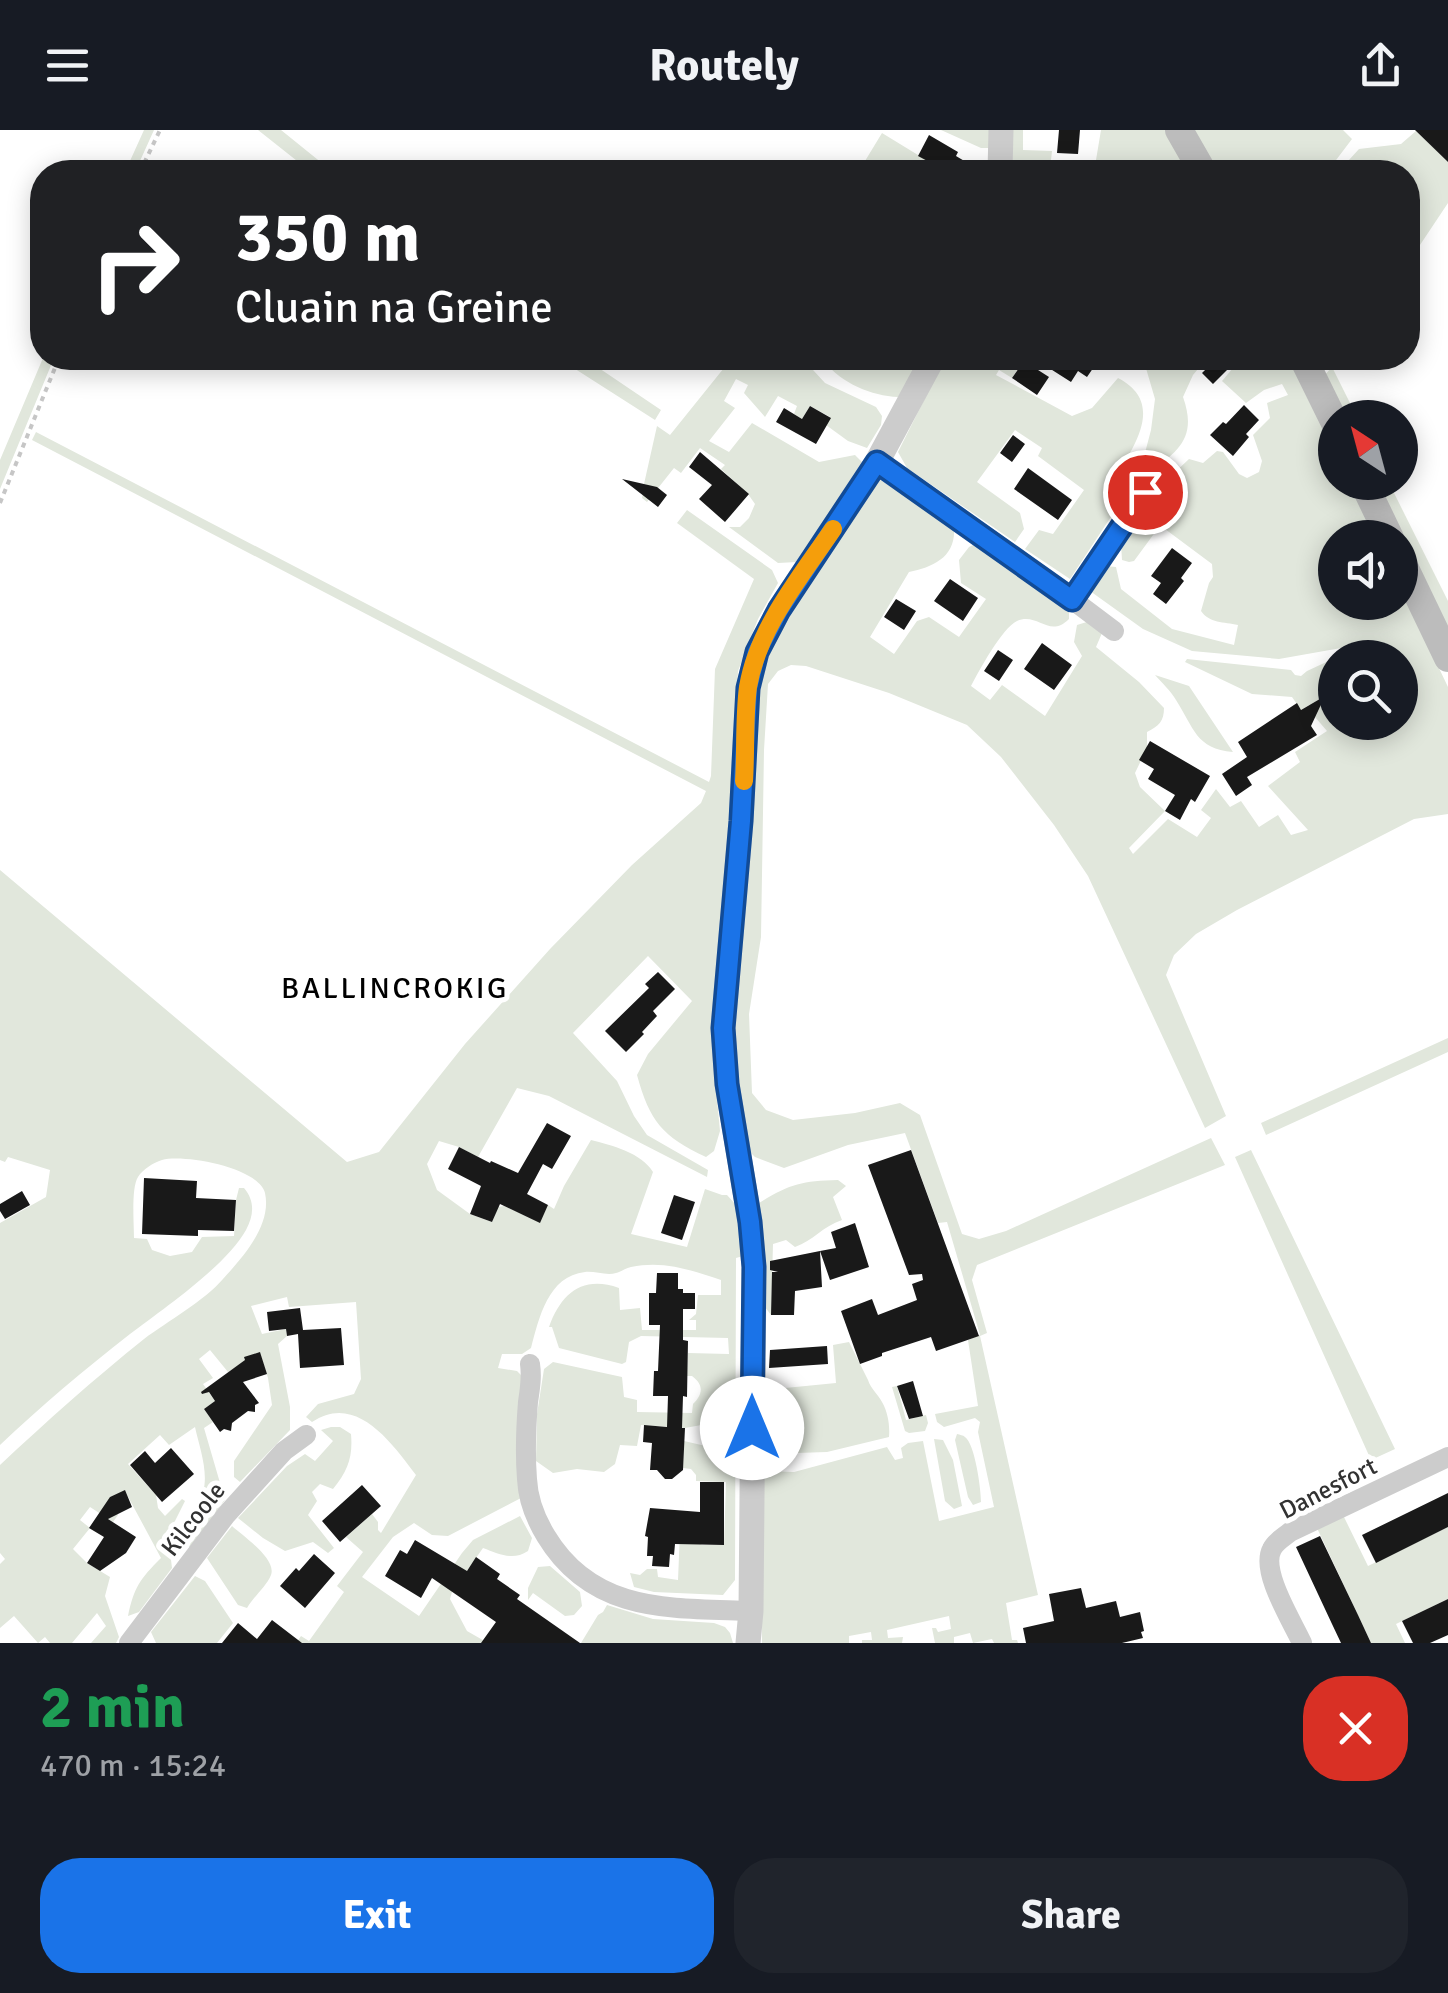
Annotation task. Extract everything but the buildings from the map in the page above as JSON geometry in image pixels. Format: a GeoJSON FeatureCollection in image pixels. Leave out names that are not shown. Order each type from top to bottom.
{"type":"FeatureCollection","features":[{"type":"Feature","properties":{"kind":"main road"},"geometry":{"type":"LineString","coordinates":[[1179,130],[1196,160]]}},
{"type":"Feature","properties":{"kind":"main road"},"geometry":{"type":"LineString","coordinates":[[1309,370],[1323,400]]}},
{"type":"Feature","properties":{"kind":"main road"},"geometry":{"type":"LineString","coordinates":[[1418,596],[1448,658]]}},
{"type":"Feature","properties":{"kind":"street"},"geometry":{"type":"LineString","coordinates":[[1000,160],[1001,130]]}},
{"type":"Feature","properties":{"kind":"street"},"geometry":{"type":"LineString","coordinates":[[748,1643],[754,1267],[727,1084],[723,1028],[748,688],[757,652],[779,610],[877,462],[927,370]]}},
{"type":"Feature","properties":{"kind":"street"},"geometry":{"type":"LineString","coordinates":[[877,462],[1114,631]]}},
{"type":"Feature","properties":{"kind":"street"},"geometry":{"type":"LineString","coordinates":[[1072,600],[1145,492]]}},
{"type":"Feature","properties":{"kind":"street"},"geometry":{"type":"LineString","coordinates":[[530,1364],[526,1480],[530,1504],[568,1566],[603,1591],[656,1608],[751,1611]]}},
{"type":"Feature","properties":{"kind":"street","name":"Kilcoole"},"geometry":{"type":"LineString","coordinates":[[129,1643],[226,1515],[284,1451],[306,1436]]}},
{"type":"Feature","properties":{"kind":"street","name":"Danesfort"},"geometry":{"type":"LineString","coordinates":[[1302,1643],[1270,1574],[1272,1546],[1290,1532],[1448,1457]]}},
{"type":"Feature","properties":{"kind":"path"},"geometry":{"type":"LineString","coordinates":[[146,160],[160,130]]}},
{"type":"Feature","properties":{"kind":"path"},"geometry":{"type":"LineString","coordinates":[[0,503],[54,370]]}},
{"type":"Feature","properties":{"kind":"shaded area"},"geometry":{"type":"Polygon","coordinates":[[[144,130],[154,130],[140,160],[130,160],[144,130]]]}},
{"type":"Feature","properties":{"kind":"shaded area"},"geometry":{"type":"Polygon","coordinates":[[[258,130],[281,130],[318,160],[296,160],[258,130]]]}},
{"type":"Feature","properties":{"kind":"shaded area"},"geometry":{"type":"Polygon","coordinates":[[[941,130],[992,130],[992,148],[981,148],[941,130]]]}},
{"type":"Feature","properties":{"kind":"shaded area"},"geometry":{"type":"Polygon","coordinates":[[[1013,130],[1023,130],[1023,150],[1052,151],[1051,160],[1012,160],[1013,130]]]}},
{"type":"Feature","properties":{"kind":"shaded area"},"geometry":{"type":"Polygon","coordinates":[[[1101,130],[1167,130],[1183,160],[1096,160],[1101,130]]]}},
{"type":"Feature","properties":{"kind":"shaded area"},"geometry":{"type":"Polygon","coordinates":[[[1194,130],[1343,130],[1352,139],[1336,160],[1211,160],[1194,130]]]}},
{"type":"Feature","properties":{"kind":"shaded area"},"geometry":{"type":"Polygon","coordinates":[[[1416,131],[1448,161],[1448,203],[1420,245],[1420,160],[1349,160],[1359,149],[1401,144],[1416,131]]]}},
{"type":"Feature","properties":{"kind":"shaded area"},"geometry":{"type":"Polygon","coordinates":[[[882,133],[926,160],[866,160],[882,133]]]}},
{"type":"Feature","properties":{"kind":"shaded area"},"geometry":{"type":"Polygon","coordinates":[[[38,370],[49,370],[0,489],[0,460],[38,370]]]}},
{"type":"Feature","properties":{"kind":"shaded area"},"geometry":{"type":"Polygon","coordinates":[[[577,370],[602,370],[661,410],[655,420],[577,370]]]}},
{"type":"Feature","properties":{"kind":"shaded area"},"geometry":{"type":"Polygon","coordinates":[[[722,370],[813,370],[825,383],[876,407],[882,416],[867,448],[848,441],[826,425],[830,417],[810,406],[802,419],[794,414],[797,406],[778,396],[765,417],[744,393],[748,385],[736,379],[724,401],[735,408],[709,441],[729,452],[752,423],[819,462],[855,455],[862,462],[797,562],[778,563],[729,527],[740,527],[755,504],[721,469],[725,465],[700,448],[681,473],[674,468],[647,502],[642,498],[650,486],[644,484],[657,426],[670,435],[722,370]]]}},
{"type":"Feature","properties":{"kind":"shaded area"},"geometry":{"type":"Polygon","coordinates":[[[833,370],[917,370],[898,397],[848,382],[833,370]]]}},
{"type":"Feature","properties":{"kind":"shaded area"},"geometry":{"type":"Polygon","coordinates":[[[939,370],[999,370],[996,375],[1072,416],[1092,408],[1118,378],[1132,388],[1143,412],[1137,439],[1114,480],[1128,491],[1070,579],[1025,549],[1039,530],[1053,534],[1084,490],[1038,456],[1042,448],[1015,430],[977,482],[1020,513],[1024,529],[1015,542],[907,468],[898,452],[939,370]]]}},
{"type":"Feature","properties":{"kind":"shaded area"},"geometry":{"type":"Polygon","coordinates":[[[999,370],[1017,370],[1012,378],[999,370]]]}},
{"type":"Feature","properties":{"kind":"shaded area"},"geometry":{"type":"Polygon","coordinates":[[[1147,370],[1197,370],[1183,397],[1188,422],[1183,441],[1149,472],[1141,468],[1155,399],[1147,370]]]}},
{"type":"Feature","properties":{"kind":"shaded area"},"geometry":{"type":"Polygon","coordinates":[[[1231,370],[1295,370],[1318,417],[1318,500],[1358,500],[1368,520],[1318,520],[1318,620],[1416,620],[1448,687],[1448,814],[1414,819],[1237,910],[1196,934],[1174,955],[1166,975],[1226,1116],[1205,1128],[1088,876],[1001,757],[967,725],[889,693],[806,666],[791,665],[778,671],[768,684],[761,937],[749,1014],[752,1093],[766,1110],[793,1120],[900,1103],[920,1115],[962,1234],[979,1239],[1006,1231],[1211,1138],[1225,1165],[977,1265],[972,1280],[987,1333],[980,1336],[1038,1595],[1006,1603],[1012,1640],[1018,1643],[994,1643],[992,1639],[973,1643],[970,1633],[954,1637],[954,1643],[935,1643],[932,1628],[938,1632],[951,1629],[949,1616],[887,1630],[888,1638],[903,1637],[902,1643],[862,1643],[872,1640],[871,1632],[849,1636],[849,1643],[762,1643],[765,1471],[794,1472],[887,1447],[895,1460],[903,1458],[901,1448],[908,1443],[923,1441],[939,1521],[994,1507],[978,1432],[980,1422],[975,1418],[944,1427],[935,1414],[978,1406],[968,1340],[980,1335],[947,1222],[938,1223],[905,1133],[848,1145],[784,1168],[749,1151],[741,1118],[732,1031],[753,730],[764,663],[775,639],[879,479],[954,528],[954,538],[941,559],[909,572],[870,637],[894,654],[917,621],[929,617],[959,637],[986,599],[961,583],[959,560],[977,543],[1069,608],[1069,619],[1055,626],[1024,619],[1011,625],[971,686],[990,700],[1002,685],[1045,716],[1082,656],[1074,642],[1077,625],[1090,621],[1102,633],[1096,647],[1164,708],[1160,723],[1147,732],[1147,748],[1135,773],[1140,787],[1165,811],[1129,848],[1133,854],[1168,819],[1197,837],[1211,818],[1201,810],[1216,789],[1230,807],[1241,801],[1259,827],[1278,815],[1291,835],[1308,830],[1268,786],[1300,762],[1295,752],[1318,737],[1318,740],[1418,740],[1418,640],[1318,640],[1318,652],[1279,659],[1192,651],[1143,629],[1090,591],[1106,566],[1116,567],[1121,589],[1172,629],[1234,645],[1238,625],[1213,620],[1201,611],[1213,577],[1212,564],[1165,529],[1156,531],[1134,561],[1122,560],[1121,544],[1171,476],[1189,459],[1203,463],[1217,451],[1223,452],[1239,474],[1247,478],[1259,472],[1262,461],[1253,435],[1270,418],[1267,403],[1288,395],[1282,384],[1264,390],[1246,403],[1222,381],[1231,370]]]}},
{"type":"Feature","properties":{"kind":"shaded area"},"geometry":{"type":"Polygon","coordinates":[[[1329,370],[1334,370],[1348,400],[1334,400],[1323,377],[1329,370]]]}},
{"type":"Feature","properties":{"kind":"shaded area"},"geometry":{"type":"Polygon","coordinates":[[[36,432],[709,782],[715,669],[754,579],[677,523],[687,510],[772,570],[778,583],[758,619],[738,671],[715,1078],[720,1131],[714,1151],[706,1157],[668,1134],[653,1116],[642,1091],[637,1075],[648,1054],[692,1001],[648,956],[573,1033],[617,1081],[647,1135],[708,1170],[707,1177],[549,1096],[517,1088],[478,1157],[439,1141],[427,1164],[437,1190],[470,1214],[492,1222],[498,1207],[504,1206],[540,1222],[548,1205],[554,1209],[591,1140],[634,1155],[653,1172],[631,1234],[687,1247],[705,1189],[727,1195],[736,1205],[743,1256],[736,1258],[735,1580],[723,1595],[654,1592],[634,1587],[630,1573],[640,1575],[647,1569],[657,1569],[658,1577],[678,1580],[680,1532],[702,1545],[724,1545],[726,1482],[696,1481],[691,1469],[683,1468],[684,1441],[710,1447],[715,1440],[712,1423],[685,1428],[641,1425],[637,1446],[620,1445],[615,1464],[604,1472],[577,1469],[553,1473],[536,1461],[537,1414],[544,1369],[553,1362],[622,1377],[624,1397],[637,1400],[637,1412],[692,1413],[701,1390],[696,1379],[687,1376],[688,1353],[729,1354],[728,1338],[641,1336],[629,1342],[626,1362],[622,1364],[559,1348],[549,1327],[560,1305],[584,1286],[619,1288],[620,1310],[640,1308],[642,1330],[696,1330],[696,1320],[689,1320],[696,1314],[698,1295],[721,1295],[721,1280],[677,1267],[643,1265],[612,1274],[585,1272],[562,1281],[547,1300],[531,1348],[522,1354],[502,1354],[498,1368],[517,1371],[523,1377],[521,1498],[448,1536],[432,1535],[414,1523],[393,1537],[362,1577],[419,1616],[473,1540],[520,1516],[532,1538],[528,1551],[511,1556],[483,1548],[450,1599],[467,1631],[488,1643],[296,1643],[301,1636],[309,1641],[344,1592],[337,1586],[363,1552],[346,1537],[372,1514],[381,1533],[416,1475],[384,1436],[358,1417],[328,1414],[312,1422],[306,1417],[318,1404],[354,1394],[361,1379],[356,1302],[289,1307],[287,1297],[251,1306],[262,1334],[286,1329],[287,1336],[278,1344],[290,1407],[290,1430],[240,1482],[234,1477],[234,1461],[272,1405],[260,1353],[248,1370],[228,1372],[210,1350],[199,1359],[213,1378],[203,1384],[215,1401],[204,1409],[213,1422],[204,1428],[225,1500],[190,1547],[187,1531],[205,1484],[195,1427],[169,1445],[160,1435],[128,1464],[156,1495],[158,1508],[165,1516],[182,1499],[185,1501],[168,1535],[172,1568],[139,1612],[128,1616],[139,1584],[161,1558],[125,1491],[110,1497],[118,1515],[113,1522],[90,1507],[80,1520],[90,1528],[73,1549],[110,1577],[105,1596],[119,1637],[116,1643],[91,1643],[106,1626],[97,1613],[72,1643],[50,1643],[45,1637],[38,1643],[14,1616],[0,1628],[0,1564],[5,1559],[0,1553],[0,1465],[125,1354],[215,1287],[254,1240],[266,1205],[260,1184],[220,1165],[173,1159],[159,1161],[143,1171],[134,1189],[134,1238],[147,1239],[152,1250],[170,1256],[192,1252],[202,1237],[234,1236],[239,1188],[244,1188],[252,1203],[246,1230],[209,1272],[80,1374],[0,1445],[0,1223],[46,1197],[50,1170],[8,1157],[5,1162],[0,1160],[0,870],[347,1162],[379,1152],[465,1044],[550,949],[632,865],[701,803],[706,791],[32,440],[36,432]]]}},
{"type":"Feature","properties":{"kind":"shaded area"},"geometry":{"type":"Polygon","coordinates":[[[1380,500],[1398,500],[1408,520],[1390,520],[1380,500]]]}},
{"type":"Feature","properties":{"kind":"shaded area"},"geometry":{"type":"Polygon","coordinates":[[[1418,541],[1448,601],[1448,639],[1418,577],[1418,541]]]}},
{"type":"Feature","properties":{"kind":"shaded area"},"geometry":{"type":"Polygon","coordinates":[[[1187,659],[1291,670],[1301,676],[1318,666],[1318,720],[1314,706],[1301,710],[1292,697],[1252,694],[1185,662],[1187,659]]]}},
{"type":"Feature","properties":{"kind":"shaded area"},"geometry":{"type":"Polygon","coordinates":[[[1155,675],[1189,686],[1233,752],[1203,742],[1172,693],[1155,675]]]}},
{"type":"Feature","properties":{"kind":"shaded area"},"geometry":{"type":"Polygon","coordinates":[[[1448,1038],[1448,1052],[1266,1135],[1261,1123],[1448,1038]]]}},
{"type":"Feature","properties":{"kind":"shaded area"},"geometry":{"type":"Polygon","coordinates":[[[1251,1150],[1395,1449],[1371,1460],[1235,1157],[1251,1150]]]}},
{"type":"Feature","properties":{"kind":"shaded area"},"geometry":{"type":"Polygon","coordinates":[[[838,1180],[846,1186],[833,1197],[842,1220],[795,1247],[786,1240],[773,1244],[771,1315],[765,1307],[759,1203],[796,1185],[838,1180]]]}},
{"type":"Feature","properties":{"kind":"shaded area"},"geometry":{"type":"Polygon","coordinates":[[[849,1342],[884,1406],[889,1437],[827,1452],[765,1454],[765,1390],[836,1383],[833,1345],[849,1342]]]}},
{"type":"Feature","properties":{"kind":"shaded area"},"geometry":{"type":"Polygon","coordinates":[[[897,1386],[906,1420],[926,1415],[925,1431],[905,1431],[892,1387],[897,1386]]]}},
{"type":"Feature","properties":{"kind":"shaded area"},"geometry":{"type":"Polygon","coordinates":[[[331,1427],[351,1434],[350,1457],[333,1489],[320,1484],[312,1492],[317,1501],[308,1515],[334,1548],[328,1553],[313,1542],[285,1551],[238,1518],[287,1466],[305,1454],[315,1461],[333,1441],[321,1430],[331,1427]]]}},
{"type":"Feature","properties":{"kind":"shaded area"},"geometry":{"type":"Polygon","coordinates":[[[957,1434],[969,1441],[977,1467],[981,1502],[973,1505],[955,1440],[957,1434]]]}},
{"type":"Feature","properties":{"kind":"shaded area"},"geometry":{"type":"Polygon","coordinates":[[[934,1439],[943,1440],[953,1460],[962,1506],[954,1509],[945,1501],[934,1439]]]}},
{"type":"Feature","properties":{"kind":"shaded area"},"geometry":{"type":"Polygon","coordinates":[[[1343,1515],[1368,1566],[1448,1527],[1448,1599],[1396,1624],[1405,1643],[1371,1643],[1317,1528],[1343,1515]]]}},
{"type":"Feature","properties":{"kind":"shaded area"},"geometry":{"type":"Polygon","coordinates":[[[232,1526],[258,1548],[271,1569],[269,1579],[247,1608],[238,1605],[207,1558],[232,1526]]]}},
{"type":"Feature","properties":{"kind":"shaded area"},"geometry":{"type":"Polygon","coordinates":[[[550,1566],[580,1592],[582,1606],[574,1615],[565,1616],[533,1593],[528,1600],[528,1588],[538,1567],[550,1566]]]}},
{"type":"Feature","properties":{"kind":"shaded area"},"geometry":{"type":"Polygon","coordinates":[[[195,1576],[205,1581],[233,1623],[217,1643],[156,1643],[151,1632],[195,1576]]]}},
{"type":"Feature","properties":{"kind":"shaded area"},"geometry":{"type":"Polygon","coordinates":[[[607,1605],[653,1619],[714,1623],[725,1627],[733,1643],[581,1643],[607,1605]]]}},
{"type":"Feature","properties":{"kind":"slow traffic"},"geometry":{"type":"LineString","coordinates":[[744,781],[748,688],[757,652],[779,610],[833,529]]}},
{"type":"Feature","properties":{"kind":"district","name":"BALLINCROKIG"},"geometry":{"type":"Point","coordinates":[395,988]}},
{"type":"Feature","properties":{"kind":"route"},"geometry":{"type":"LineString","coordinates":[[752,1428],[754,1267],[727,1084],[723,1028],[748,688],[757,652],[779,610],[877,462],[1072,600],[1145,492]]}}]}
